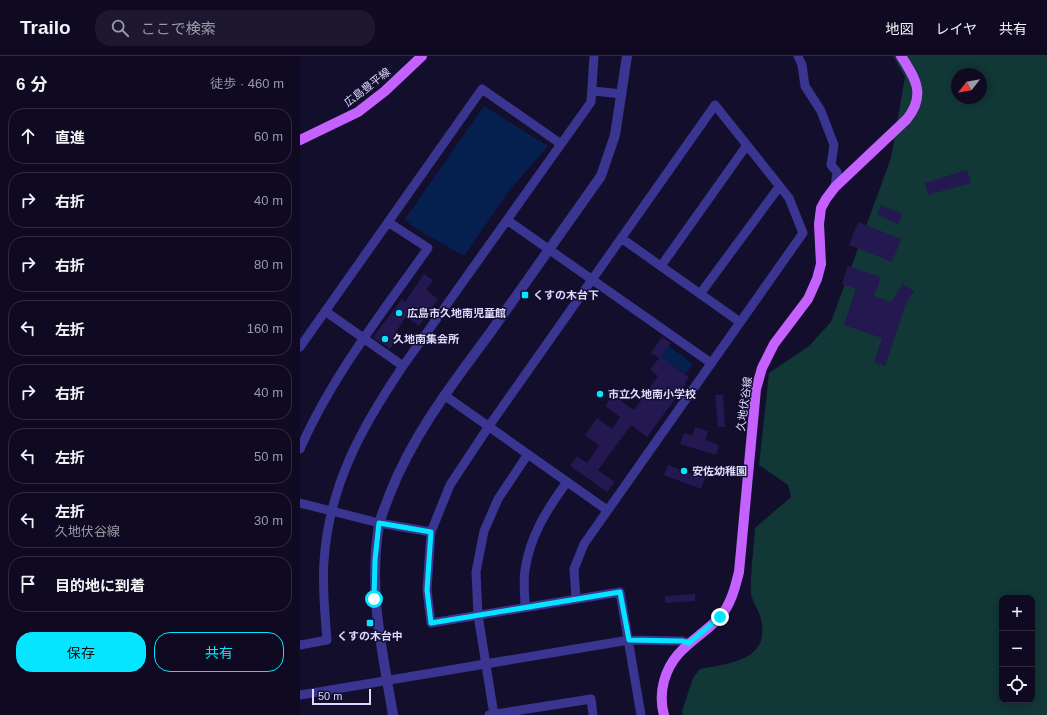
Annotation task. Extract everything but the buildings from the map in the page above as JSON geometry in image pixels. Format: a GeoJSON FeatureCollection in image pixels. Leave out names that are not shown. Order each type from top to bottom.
{"type":"FeatureCollection","features":[{"type":"Feature","properties":{"kind":"main road","name":"広島豊平線"},"geometry":{"type":"LineString","coordinates":[[300,140],[358,112],[385,91],[422,56]]}},
{"type":"Feature","properties":{"kind":"main road","name":"久地伏谷線"},"geometry":{"type":"LineString","coordinates":[[664,715],[662,708],[662,688],[668,668],[677,654],[720,617],[730,603],[735,588],[738,572],[756,390],[762,368],[774,344],[808,299],[817,279],[821,264],[819,224],[821,208],[835,188],[914,110],[917,98],[917,86],[913,74],[901,56]]}},
{"type":"Feature","properties":{"kind":"street"},"geometry":{"type":"LineString","coordinates":[[300,645],[327,640],[323,596],[324,561],[331,510],[339,483],[354,446],[374,408],[591,102],[593,91],[594,56]]}},
{"type":"Feature","properties":{"kind":"street"},"geometry":{"type":"LineString","coordinates":[[393,715],[374,599],[375,560],[379,523],[396,479],[419,434],[444,395],[601,176],[615,135],[627,56]]}},
{"type":"Feature","properties":{"kind":"street"},"geometry":{"type":"LineString","coordinates":[[798,56],[802,66],[805,86],[821,111],[834,145],[831,165],[837,172],[835,188]]}},
{"type":"Feature","properties":{"kind":"street"},"geometry":{"type":"LineString","coordinates":[[300,347],[482,89],[561,144]]}},
{"type":"Feature","properties":{"kind":"street"},"geometry":{"type":"LineString","coordinates":[[593,91],[622,94]]}},
{"type":"Feature","properties":{"kind":"street"},"geometry":{"type":"LineString","coordinates":[[576,599],[574,569],[584,544],[803,233],[789,198],[715,105],[488,426],[450,485],[431,532],[427,590],[431,623],[620,592],[641,715]]}},
{"type":"Feature","properties":{"kind":"street"},"geometry":{"type":"LineString","coordinates":[[661,266],[747,145]]}},
{"type":"Feature","properties":{"kind":"street"},"geometry":{"type":"LineString","coordinates":[[700,294],[779,187]]}},
{"type":"Feature","properties":{"kind":"street"},"geometry":{"type":"LineString","coordinates":[[507,220],[711,363]]}},
{"type":"Feature","properties":{"kind":"street"},"geometry":{"type":"LineString","coordinates":[[300,449],[313,419],[338,376],[428,248],[388,222]]}},
{"type":"Feature","properties":{"kind":"street"},"geometry":{"type":"LineString","coordinates":[[621,238],[740,322]]}},
{"type":"Feature","properties":{"kind":"street"},"geometry":{"type":"LineString","coordinates":[[325,310],[403,366]]}},
{"type":"Feature","properties":{"kind":"street"},"geometry":{"type":"LineString","coordinates":[[444,395],[607,510]]}},
{"type":"Feature","properties":{"kind":"street"},"geometry":{"type":"LineString","coordinates":[[528,454],[498,499],[484,531],[476,572],[478,615],[492,715],[543,711],[590,699],[593,715]]}},
{"type":"Feature","properties":{"kind":"street"},"geometry":{"type":"LineString","coordinates":[[525,607],[525,571],[532,540],[546,511],[567,482]]}},
{"type":"Feature","properties":{"kind":"street"},"geometry":{"type":"LineString","coordinates":[[300,503],[379,523],[431,532]]}},
{"type":"Feature","properties":{"kind":"street"},"geometry":{"type":"LineString","coordinates":[[300,695],[629,640],[682,641],[689,643]]}},
{"type":"Feature","properties":{"kind":"green space"},"geometry":{"type":"Polygon","coordinates":[[[893,56],[1047,56],[1047,715],[683,715],[682,711],[693,678],[700,669],[736,661],[746,657],[755,651],[760,642],[762,631],[760,616],[751,593],[755,528],[791,497],[788,485],[759,465],[769,373],[809,346],[831,322],[891,158],[905,77],[893,56]]]}},
{"type":"Feature","properties":{"kind":"water"},"geometry":{"type":"Polygon","coordinates":[[[484,106],[548,146],[508,192],[464,256],[415,228],[405,219],[484,106]]]}},
{"type":"Feature","properties":{"kind":"water"},"geometry":{"type":"Polygon","coordinates":[[[669,346],[693,364],[686,374],[661,357],[669,346]]]}},
{"type":"Feature","properties":{"kind":"place","name":"くすの木台下"},"geometry":{"type":"Point","coordinates":[525,295]}},
{"type":"Feature","properties":{"kind":"place","name":"広島市久地南児童館"},"geometry":{"type":"Point","coordinates":[399,313]}},
{"type":"Feature","properties":{"kind":"place","name":"久地南集会所"},"geometry":{"type":"Point","coordinates":[385,339]}},
{"type":"Feature","properties":{"kind":"place","name":"市立久地南小学校"},"geometry":{"type":"Point","coordinates":[600,394]}},
{"type":"Feature","properties":{"kind":"place","name":"安佐幼稚園"},"geometry":{"type":"Point","coordinates":[684,471]}},
{"type":"Feature","properties":{"kind":"place","name":"くすの木台中"},"geometry":{"type":"Point","coordinates":[370,623]}},
{"type":"Feature","properties":{"kind":"route"},"geometry":{"type":"LineString","coordinates":[[374,599],[375,560],[379,523],[431,532],[427,590],[431,623],[620,592],[629,640],[682,641],[689,643],[720,617]]}}]}
